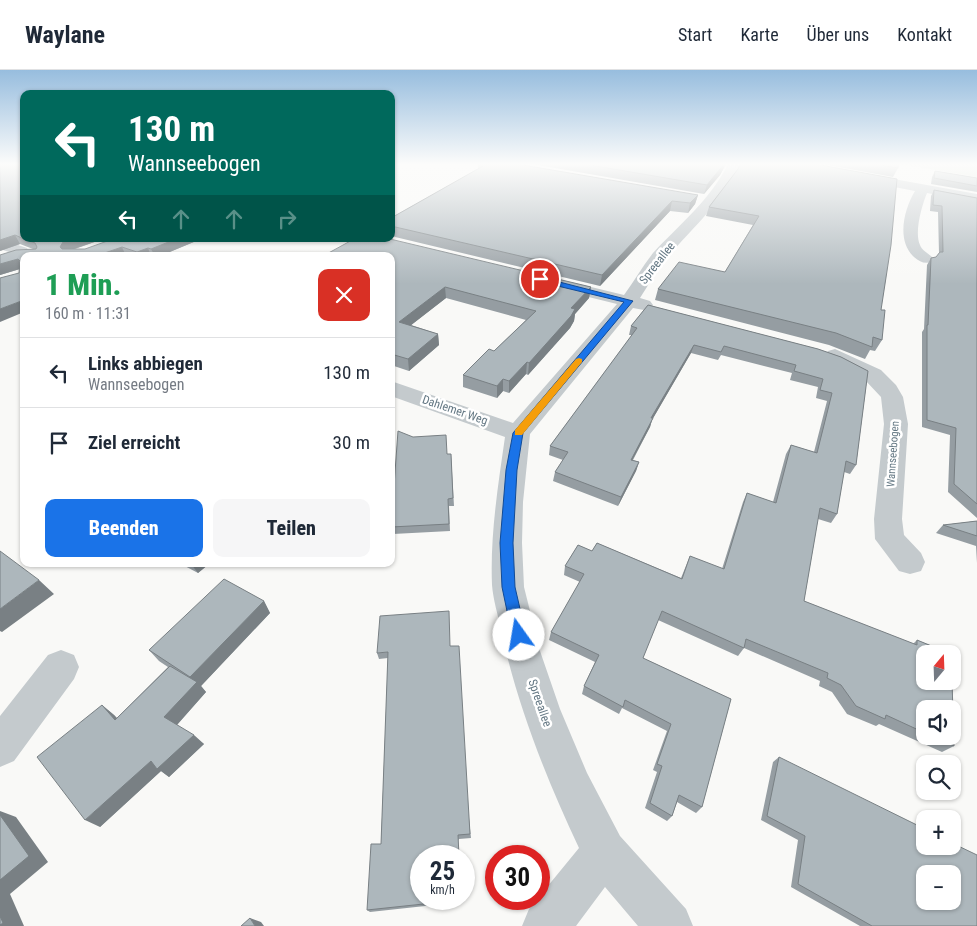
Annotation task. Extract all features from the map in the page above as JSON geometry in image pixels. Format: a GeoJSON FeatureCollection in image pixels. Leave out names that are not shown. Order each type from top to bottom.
{"type":"FeatureCollection","features":[{"type":"Feature","properties":{"kind":"street","name":"Spreeallee"},"geometry":{"type":"LineString","coordinates":[[669,926],[604,852],[572,788],[541,709],[523,651],[508,587],[507,543],[509,502],[518,433],[629,301],[658,258],[700,204]]}},
{"type":"Feature","properties":{"kind":"street"},"geometry":{"type":"LineString","coordinates":[[917,204],[912,222],[912,244],[915,250],[926,259]]}},
{"type":"Feature","properties":{"kind":"street"},"geometry":{"type":"LineString","coordinates":[[0,244],[22,252]]}},
{"type":"Feature","properties":{"kind":"street"},"geometry":{"type":"LineString","coordinates":[[0,259],[20,255]]}},
{"type":"Feature","properties":{"kind":"street"},"geometry":{"type":"LineString","coordinates":[[536,278],[666,311]]}},
{"type":"Feature","properties":{"kind":"street","name":"Wannseebogen"},"geometry":{"type":"LineString","coordinates":[[819,351],[854,364],[873,375],[888,390],[892,397],[896,424],[888,519],[890,539],[910,562]]}},
{"type":"Feature","properties":{"kind":"street","name":"Dahlemer Weg"},"geometry":{"type":"LineString","coordinates":[[395,389],[518,433]]}},
{"type":"Feature","properties":{"kind":"street"},"geometry":{"type":"LineString","coordinates":[[0,747],[62,667]]}},
{"type":"Feature","properties":{"kind":"street"},"geometry":{"type":"LineString","coordinates":[[546,926],[604,852]]}},
{"type":"Feature","properties":{"kind":"building"},"geometry":{"type":"Polygon","coordinates":[[[0,204],[20,204],[20,237],[15,235],[0,240],[0,204]]]}},
{"type":"Feature","properties":{"kind":"building"},"geometry":{"type":"Polygon","coordinates":[[[416,204],[669,204],[602,275],[395,227],[395,216],[416,204]]]}},
{"type":"Feature","properties":{"kind":"building"},"geometry":{"type":"Polygon","coordinates":[[[711,204],[895,204],[891,245],[881,310],[885,310],[882,340],[873,337],[872,347],[836,333],[658,289],[679,262],[725,272],[759,216],[709,207],[711,204]]]}},
{"type":"Feature","properties":{"kind":"building"},"geometry":{"type":"Polygon","coordinates":[[[977,204],[977,504],[954,484],[956,428],[927,420],[927,325],[931,258],[943,252],[942,206],[933,205],[977,204]]]}},
{"type":"Feature","properties":{"kind":"building"},"geometry":{"type":"Polygon","coordinates":[[[395,240],[591,287],[571,308],[575,309],[571,316],[529,363],[527,362],[509,381],[503,379],[497,386],[463,375],[489,349],[494,351],[536,311],[445,287],[399,322],[438,334],[408,359],[395,355],[395,252],[330,252],[349,242],[395,242],[395,240]]]}},
{"type":"Feature","properties":{"kind":"building"},"geometry":{"type":"Polygon","coordinates":[[[32,242],[63,242],[60,247],[62,249],[85,249],[105,242],[168,242],[137,252],[122,247],[108,252],[20,252],[20,261],[18,259],[0,264],[0,255],[16,250],[36,249],[35,243],[32,242]]]}},
{"type":"Feature","properties":{"kind":"building"},"geometry":{"type":"Polygon","coordinates":[[[20,261],[20,302],[0,309],[0,278],[19,273],[20,261]]]}},
{"type":"Feature","properties":{"kind":"building"},"geometry":{"type":"Polygon","coordinates":[[[648,305],[818,349],[841,357],[868,371],[856,465],[846,461],[837,514],[820,508],[804,601],[917,645],[916,690],[952,690],[953,700],[916,700],[916,729],[886,715],[885,719],[856,706],[841,685],[827,678],[828,673],[746,639],[744,648],[662,611],[643,658],[731,699],[702,807],[679,795],[672,816],[650,803],[662,766],[657,764],[671,724],[625,700],[623,707],[584,686],[599,655],[551,632],[584,574],[565,566],[578,545],[592,551],[597,543],[682,579],[690,556],[724,569],[747,493],[776,503],[791,445],[817,453],[832,393],[820,390],[823,379],[794,371],[796,365],[724,346],[721,352],[694,345],[651,418],[653,418],[631,460],[639,462],[621,497],[555,472],[568,452],[550,446],[637,328],[631,326],[648,305]]]}},
{"type":"Feature","properties":{"kind":"building"},"geometry":{"type":"Polygon","coordinates":[[[398,431],[413,437],[446,435],[447,454],[451,454],[453,498],[448,499],[449,524],[395,527],[395,472],[398,431]]]}},
{"type":"Feature","properties":{"kind":"building"},"geometry":{"type":"Polygon","coordinates":[[[977,521],[977,536],[943,525],[977,521]]]}},
{"type":"Feature","properties":{"kind":"building"},"geometry":{"type":"Polygon","coordinates":[[[0,551],[39,580],[0,609],[0,551]]]}},
{"type":"Feature","properties":{"kind":"building"},"geometry":{"type":"Polygon","coordinates":[[[224,579],[264,601],[190,677],[149,650],[224,579]]]}},
{"type":"Feature","properties":{"kind":"building"},"geometry":{"type":"Polygon","coordinates":[[[449,611],[450,646],[459,646],[470,834],[458,835],[458,845],[410,845],[410,905],[367,910],[371,844],[381,844],[388,652],[377,653],[380,616],[449,611]]]}},
{"type":"Feature","properties":{"kind":"building"},"geometry":{"type":"Polygon","coordinates":[[[917,640],[929,645],[917,645],[917,640]]]}},
{"type":"Feature","properties":{"kind":"building"},"geometry":{"type":"Polygon","coordinates":[[[170,666],[197,682],[164,717],[194,735],[157,769],[151,761],[85,820],[37,757],[102,705],[115,720],[170,666]]]}},
{"type":"Feature","properties":{"kind":"building"},"geometry":{"type":"Polygon","coordinates":[[[779,757],[916,825],[916,855],[961,855],[961,847],[977,855],[977,926],[872,926],[798,884],[805,836],[767,816],[779,757]]]}},
{"type":"Feature","properties":{"kind":"building"},"geometry":{"type":"Polygon","coordinates":[[[0,815],[29,856],[0,880],[0,815]]]}},
{"type":"Feature","properties":{"kind":"building"},"geometry":{"type":"Polygon","coordinates":[[[250,918],[255,926],[241,926],[250,918]]]}},
{"type":"Feature","properties":{"kind":"slow traffic"},"geometry":{"type":"LineString","coordinates":[[518,432],[579,361]]}},
{"type":"Feature","properties":{"kind":"route"},"geometry":{"type":"LineString","coordinates":[[519,635],[508,587],[507,543],[512,470],[518,433],[629,301],[540,279]]}}]}
